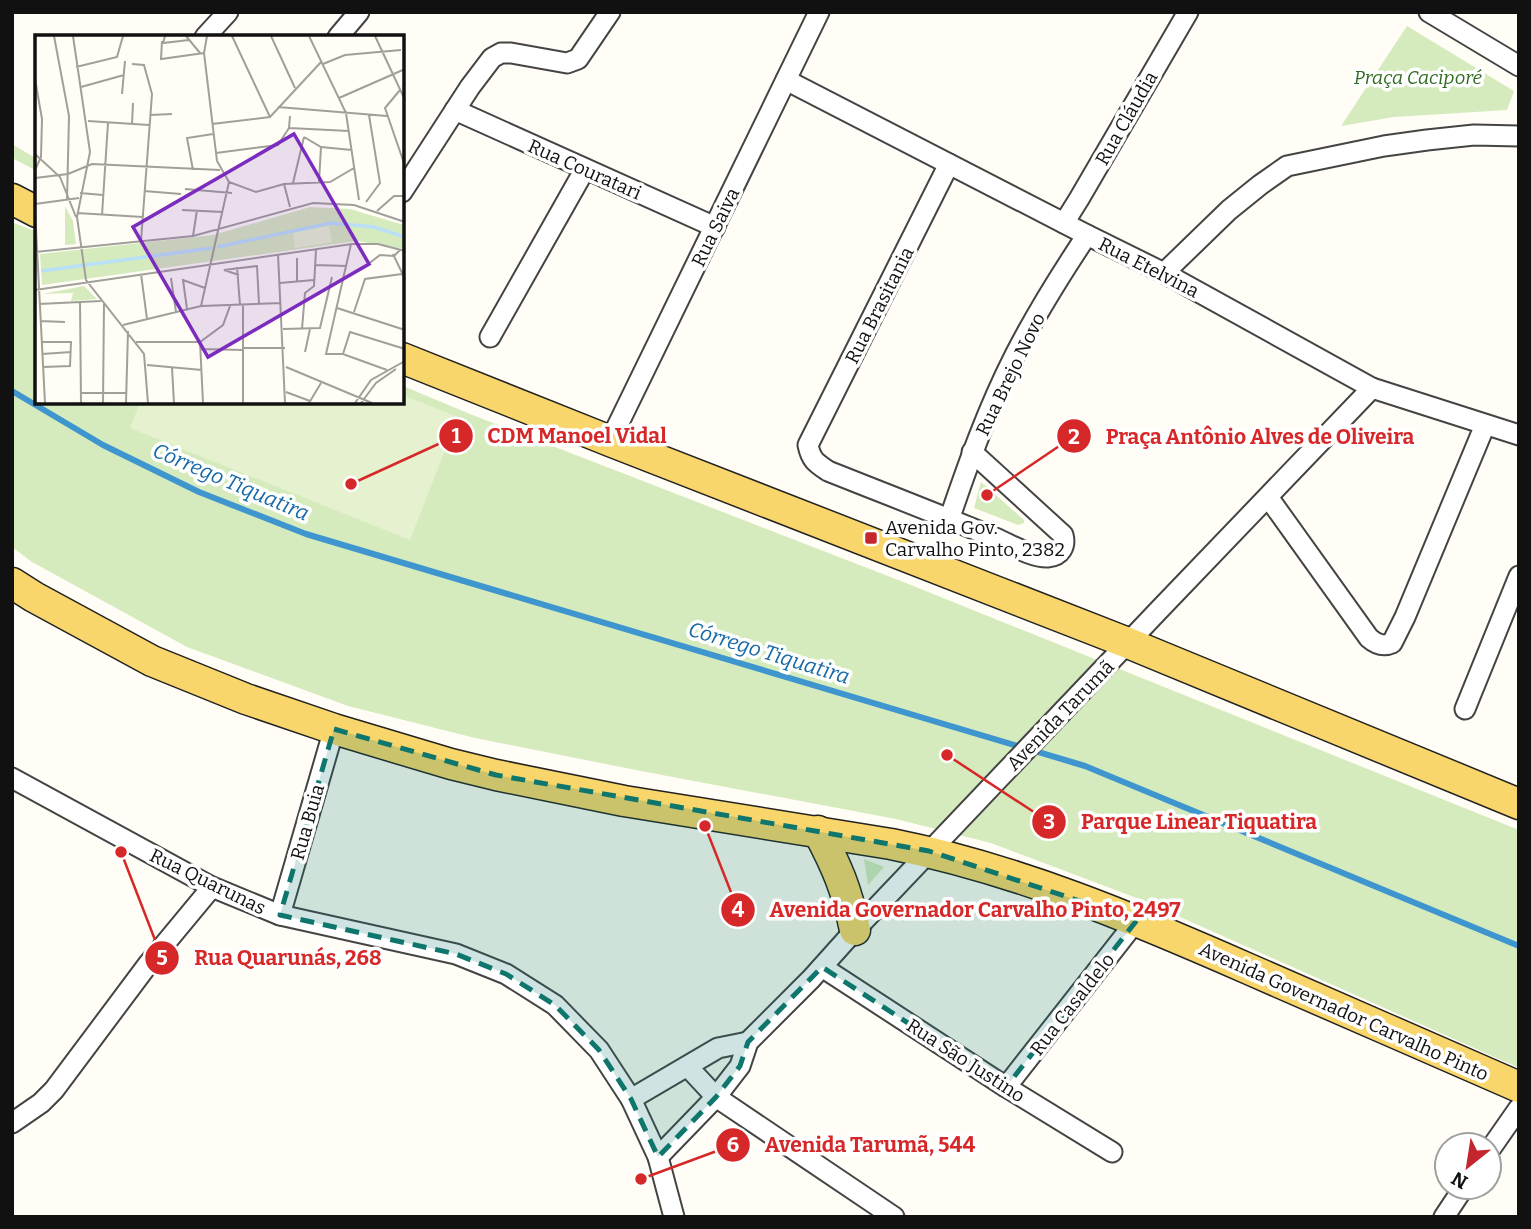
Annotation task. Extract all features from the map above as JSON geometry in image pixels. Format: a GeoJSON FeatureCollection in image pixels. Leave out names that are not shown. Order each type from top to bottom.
{"type":"FeatureCollection","features":[{"type":"Feature","properties":{"kind":"main road"},"geometry":{"type":"LineString","coordinates":[[12,199],[35,211]]}},
{"type":"Feature","properties":{"kind":"main road"},"geometry":{"type":"LineString","coordinates":[[404,359],[610,442],[1128,643],[1519,804]]}},
{"type":"Feature","properties":{"kind":"main road","name":"Avenida Governador Carvalho Pinto"},"geometry":{"type":"LineString","coordinates":[[12,583],[152,661],[246,699],[451,764],[624,802],[818,831],[929,851],[988,867],[1138,920],[1519,1087]]}},
{"type":"Feature","properties":{"kind":"main road"},"geometry":{"type":"LineString","coordinates":[[818,831],[846,891],[855,930]]}},
{"type":"Feature","properties":{"kind":"street"},"geometry":{"type":"LineString","coordinates":[[207,35],[228,12]]}},
{"type":"Feature","properties":{"kind":"street"},"geometry":{"type":"LineString","coordinates":[[340,35],[359,12]]}},
{"type":"Feature","properties":{"kind":"street"},"geometry":{"type":"LineString","coordinates":[[404,189],[492,58],[501,53],[511,53],[573,62],[578,59],[610,12]]}},
{"type":"Feature","properties":{"kind":"street","name":"Rua Saiva"},"geometry":{"type":"LineString","coordinates":[[610,442],[819,12]]}},
{"type":"Feature","properties":{"kind":"street","name":"Rua Cláudia"},"geometry":{"type":"LineString","coordinates":[[1064,223],[1188,12]]}},
{"type":"Feature","properties":{"kind":"street"},"geometry":{"type":"LineString","coordinates":[[1429,12],[1519,66]]}},
{"type":"Feature","properties":{"kind":"street","name":"Rua Etelvina"},"geometry":{"type":"LineString","coordinates":[[786,80],[1164,273],[1372,388],[1519,435]]}},
{"type":"Feature","properties":{"kind":"street","name":"Rua Couratari"},"geometry":{"type":"LineString","coordinates":[[455,110],[715,227]]}},
{"type":"Feature","properties":{"kind":"street"},"geometry":{"type":"LineString","coordinates":[[1164,273],[1229,210],[1287,166],[1384,146],[1474,135],[1519,136]]}},
{"type":"Feature","properties":{"kind":"street","name":"Rua Brasitania"},"geometry":{"type":"LineString","coordinates":[[949,164],[808,445],[810,456],[828,471],[949,520]]}},
{"type":"Feature","properties":{"kind":"street"},"geometry":{"type":"LineString","coordinates":[[490,337],[585,169]]}},
{"type":"Feature","properties":{"kind":"street","name":"Rua Brejo Novo"},"geometry":{"type":"LineString","coordinates":[[949,520],[972,452],[1015,354],[1087,235]]}},
{"type":"Feature","properties":{"kind":"street","name":"Avenida Tarumã"},"geometry":{"type":"LineString","coordinates":[[658,1157],[716,1097],[740,1066],[748,1042],[1372,388]]}},
{"type":"Feature","properties":{"kind":"street"},"geometry":{"type":"LineString","coordinates":[[1268,497],[1369,638],[1387,645],[1392,643],[1405,617],[1485,425]]}},
{"type":"Feature","properties":{"kind":"street"},"geometry":{"type":"LineString","coordinates":[[949,520],[1039,556],[1058,555],[1063,549],[1063,535],[972,452]]}},
{"type":"Feature","properties":{"kind":"street"},"geometry":{"type":"LineString","coordinates":[[1465,709],[1519,576]]}},
{"type":"Feature","properties":{"kind":"street","name":"Rua Buia"},"geometry":{"type":"LineString","coordinates":[[280,915],[334,729]]}},
{"type":"Feature","properties":{"kind":"street","name":"Rua Quarunas"},"geometry":{"type":"LineString","coordinates":[[15,785],[212,887],[280,915],[456,954],[506,974],[555,1005],[599,1050],[631,1099],[658,1157]]}},
{"type":"Feature","properties":{"kind":"street"},"geometry":{"type":"LineString","coordinates":[[12,1123],[41,1103],[54,1090],[149,963],[212,887]]}},
{"type":"Feature","properties":{"kind":"street","name":"Rua Casaldelo"},"geometry":{"type":"LineString","coordinates":[[1006,1087],[1138,920]]}},
{"type":"Feature","properties":{"kind":"street","name":"Rua São Justino"},"geometry":{"type":"LineString","coordinates":[[822,967],[1006,1087],[1112,1152]]}},
{"type":"Feature","properties":{"kind":"street"},"geometry":{"type":"LineString","coordinates":[[631,1099],[718,1048],[748,1042]]}},
{"type":"Feature","properties":{"kind":"street"},"geometry":{"type":"LineString","coordinates":[[688,1067],[716,1097],[894,1217]]}},
{"type":"Feature","properties":{"kind":"street"},"geometry":{"type":"LineString","coordinates":[[1503,1131],[1519,1108]]}},
{"type":"Feature","properties":{"kind":"street"},"geometry":{"type":"LineString","coordinates":[[658,1157],[674,1217]]}},
{"type":"Feature","properties":{"kind":"street"},"geometry":{"type":"LineString","coordinates":[[1444,1217],[1455,1201]]}},
{"type":"Feature","properties":{"kind":"highlighted area"},"geometry":{"type":"Polygon","coordinates":[[[334,729],[496,775],[929,851],[1137,920],[1006,1087],[822,967],[748,1042],[740,1066],[716,1097],[658,1157],[631,1099],[599,1050],[555,1005],[506,974],[456,954],[280,915],[334,729]]]}},
{"type":"Feature","properties":{"kind":"green space","name":"Praça Caciporé"},"geometry":{"type":"Polygon","coordinates":[[[1407,26],[1514,91],[1507,110],[1394,117],[1341,126],[1407,26]]]}},
{"type":"Feature","properties":{"kind":"green space"},"geometry":{"type":"Polygon","coordinates":[[[12,144],[35,158],[35,170],[12,158],[12,144]]]}},
{"type":"Feature","properties":{"kind":"green space"},"geometry":{"type":"Polygon","coordinates":[[[12,222],[35,231],[35,404],[404,404],[404,386],[906,583],[1519,830],[1519,1068],[1142,900],[991,843],[896,819],[475,738],[348,706],[187,647],[32,562],[12,547],[12,222]]]}},
{"type":"Feature","properties":{"kind":"green space"},"geometry":{"type":"Polygon","coordinates":[[[404,395],[458,417],[410,540],[130,428],[140,404],[404,404],[404,395]]]}},
{"type":"Feature","properties":{"kind":"green space"},"geometry":{"type":"Polygon","coordinates":[[[981,482],[1024,520],[1024,523],[1018,525],[974,508],[981,482]]]}},
{"type":"Feature","properties":{"kind":"green space"},"geometry":{"type":"Polygon","coordinates":[[[864,859],[884,867],[868,885],[864,859]]]}},
{"type":"Feature","properties":{"kind":"waterway","name":"Córrego Tiquatira"},"geometry":{"type":"LineString","coordinates":[[12,391],[103,445],[199,492],[306,534],[1085,766],[1519,946]]}},
{"type":"Feature","properties":{"kind":"place","name":"CDM Manoel Vidal"},"geometry":{"type":"Point","coordinates":[351,484]}},
{"type":"Feature","properties":{"kind":"place","name":"Praça Antônio Alves de Oliveira"},"geometry":{"type":"Point","coordinates":[987,495]}},
{"type":"Feature","properties":{"kind":"place","name":"Avenida Gov. Carvalho Pinto, 2382"},"geometry":{"type":"Point","coordinates":[871,538]}},
{"type":"Feature","properties":{"kind":"place","name":"Parque Linear Tiquatira"},"geometry":{"type":"Point","coordinates":[947,755]}},
{"type":"Feature","properties":{"kind":"place","name":"Avenida Governador Carvalho Pinto, 2497"},"geometry":{"type":"Point","coordinates":[705,826]}},
{"type":"Feature","properties":{"kind":"place","name":"Rua Quarunás, 268"},"geometry":{"type":"Point","coordinates":[121,852]}},
{"type":"Feature","properties":{"kind":"place","name":"Avenida Tarumã, 544"},"geometry":{"type":"Point","coordinates":[641,1179]}}]}
